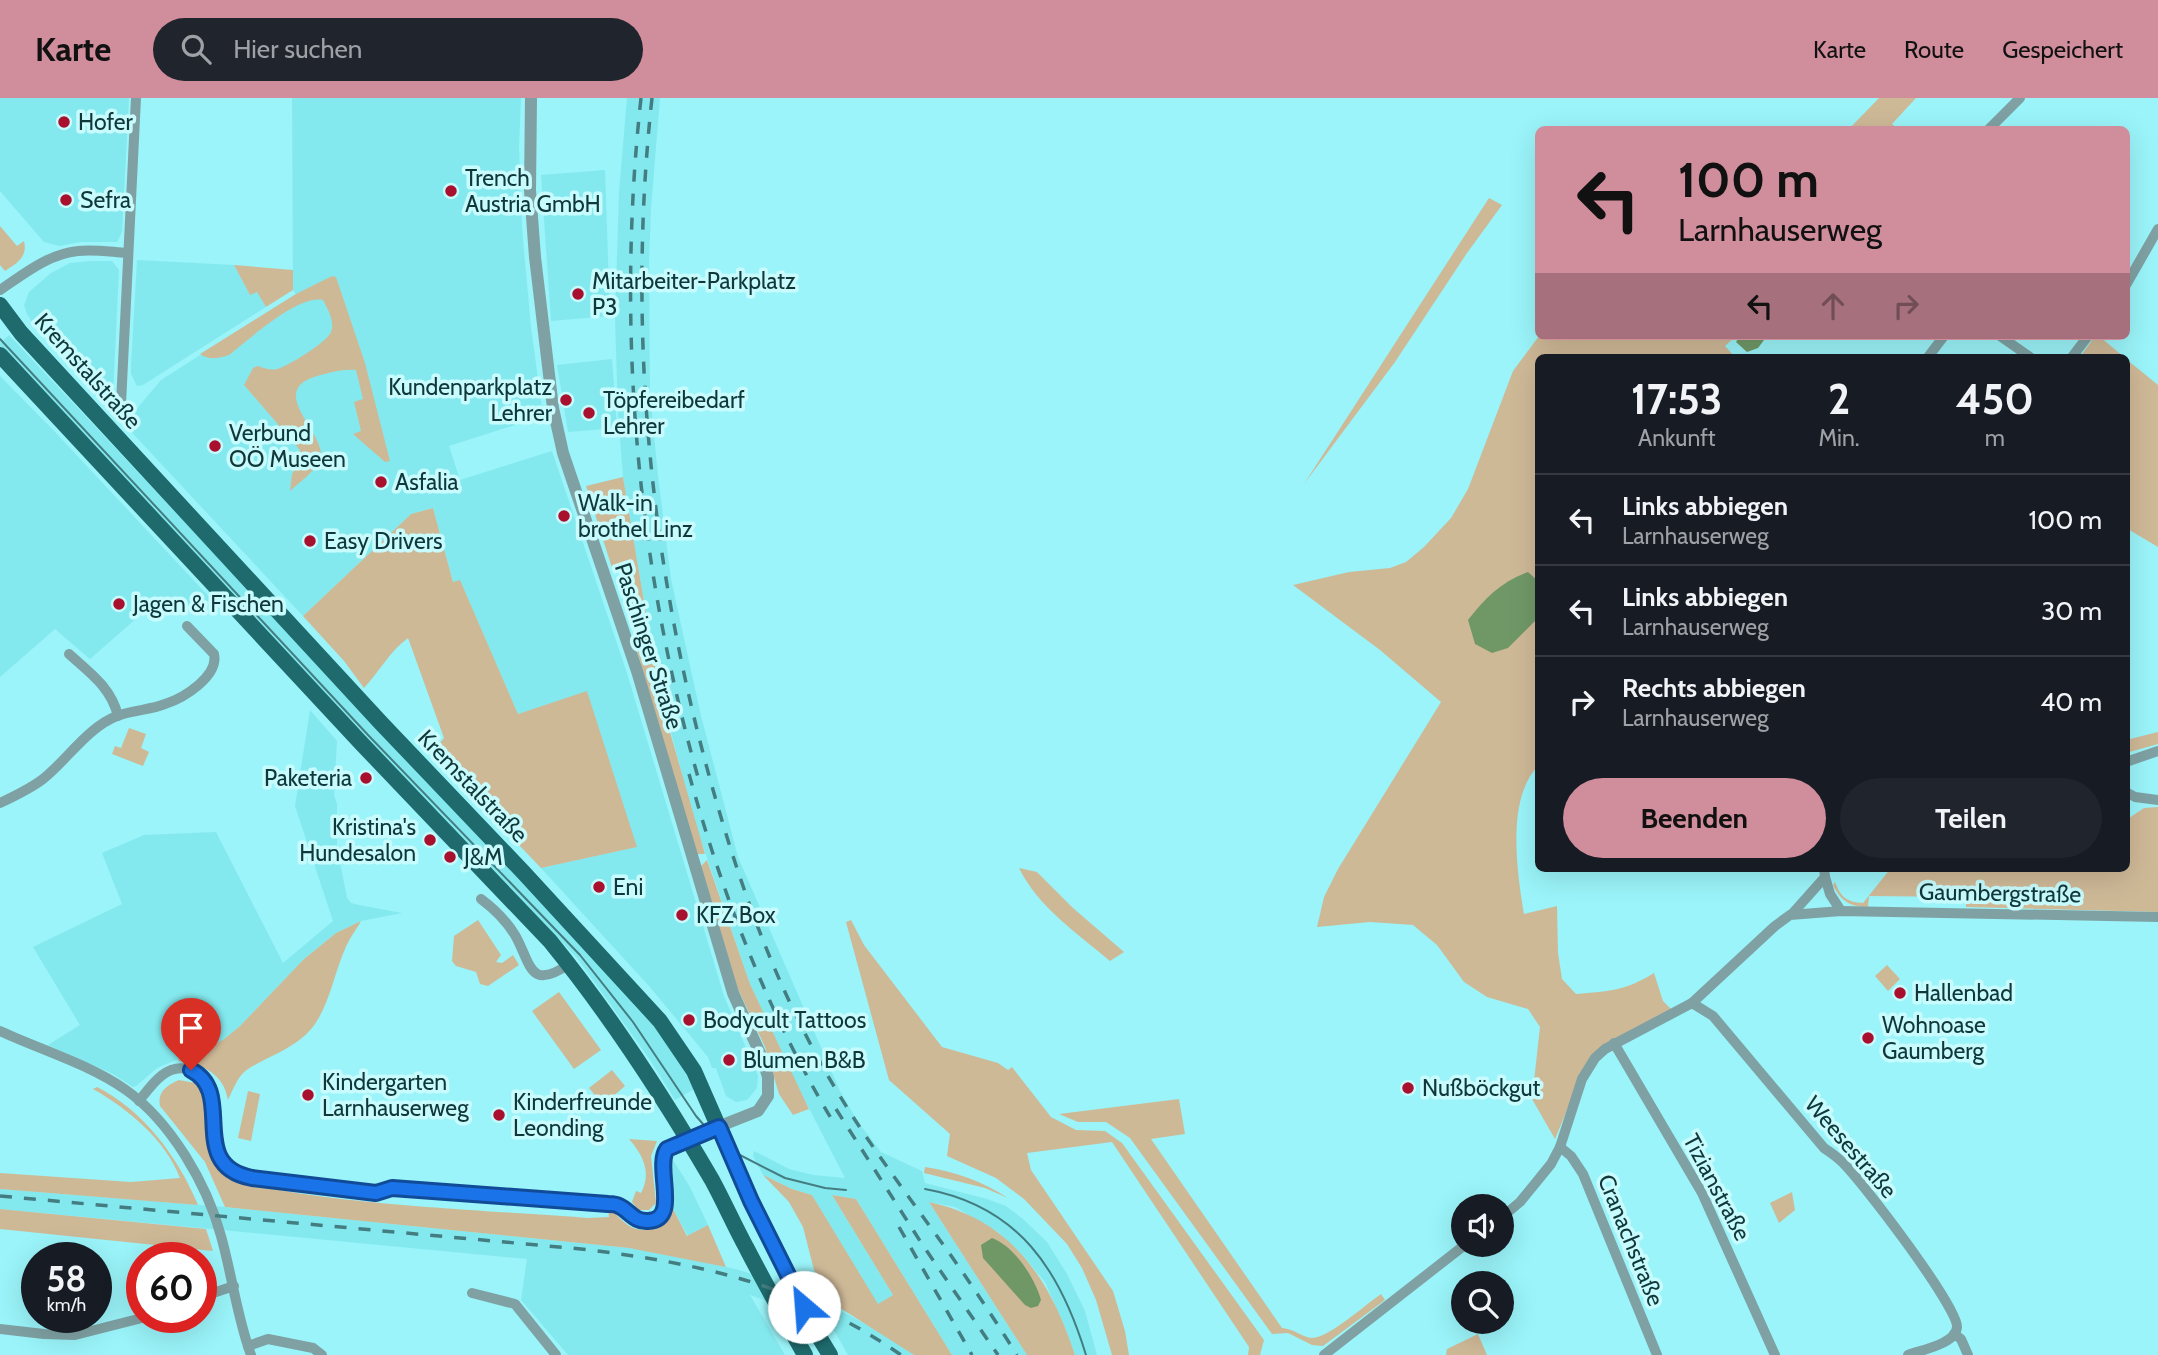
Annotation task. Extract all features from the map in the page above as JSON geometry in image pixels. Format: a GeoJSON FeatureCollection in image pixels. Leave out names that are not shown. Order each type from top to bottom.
{"type":"FeatureCollection","features":[{"type":"Feature","properties":{"kind":"main road","name":"Kremstalstraße"},"geometry":{"type":"LineString","coordinates":[[0,305],[21,333],[167,493],[634,990],[683,1052],[704,1090],[751,1201],[830,1355]]}},
{"type":"Feature","properties":{"kind":"main road"},"geometry":{"type":"LineString","coordinates":[[0,355],[569,964],[639,1060],[687,1139],[806,1355]]}},
{"type":"Feature","properties":{"kind":"street"},"geometry":{"type":"LineString","coordinates":[[121,404],[136,98]]}},
{"type":"Feature","properties":{"kind":"street","name":"Paschinger Straße"},"geometry":{"type":"LineString","coordinates":[[531,98],[530,190],[535,257],[548,373],[563,453],[637,671],[733,993],[768,1077],[768,1096],[758,1111],[687,1139]]}},
{"type":"Feature","properties":{"kind":"street"},"geometry":{"type":"LineString","coordinates":[[1992,126],[2020,98]]}},
{"type":"Feature","properties":{"kind":"street"},"geometry":{"type":"LineString","coordinates":[[2130,278],[2158,229]]}},
{"type":"Feature","properties":{"kind":"street"},"geometry":{"type":"LineString","coordinates":[[0,290],[41,263],[67,253],[127,253]]}},
{"type":"Feature","properties":{"kind":"street"},"geometry":{"type":"LineString","coordinates":[[1930,354],[1941,340]]}},
{"type":"Feature","properties":{"kind":"street"},"geometry":{"type":"LineString","coordinates":[[2006,340],[2027,354]]}},
{"type":"Feature","properties":{"kind":"street"},"geometry":{"type":"LineString","coordinates":[[2074,354],[2085,340]]}},
{"type":"Feature","properties":{"kind":"street"},"geometry":{"type":"LineString","coordinates":[[0,803],[42,779],[101,726],[118,716],[168,704],[192,689],[212,671],[216,662],[215,654],[187,625]]}},
{"type":"Feature","properties":{"kind":"street"},"geometry":{"type":"LineString","coordinates":[[69,654],[104,685],[112,696],[118,716]]}},
{"type":"Feature","properties":{"kind":"street"},"geometry":{"type":"LineString","coordinates":[[2130,761],[2158,751]]}},
{"type":"Feature","properties":{"kind":"street"},"geometry":{"type":"LineString","coordinates":[[2130,794],[2141,799],[2158,800]]}},
{"type":"Feature","properties":{"kind":"street"},"geometry":{"type":"LineString","coordinates":[[1824,872],[1830,894],[1841,911]]}},
{"type":"Feature","properties":{"kind":"street"},"geometry":{"type":"LineString","coordinates":[[1514,1207],[1551,1164],[1560,1147],[1582,1079],[1595,1058],[1614,1043],[1692,1003],[1790,915],[1818,887],[1824,872]]}},
{"type":"Feature","properties":{"kind":"street"},"geometry":{"type":"LineString","coordinates":[[481,899],[511,929],[533,972],[549,976],[569,964]]}},
{"type":"Feature","properties":{"kind":"street","name":"Gaumbergstraße"},"geometry":{"type":"LineString","coordinates":[[1790,915],[1841,911],[2158,917]]}},
{"type":"Feature","properties":{"kind":"street","name":"Weesestraße"},"geometry":{"type":"LineString","coordinates":[[1692,1003],[1713,1016],[1824,1148],[1842,1162],[1889,1219],[1955,1318],[1957,1326],[1954,1334],[1961,1339],[1968,1355]]}},
{"type":"Feature","properties":{"kind":"street"},"geometry":{"type":"LineString","coordinates":[[0,1031],[98,1074],[139,1101],[164,1128],[200,1180],[226,1252],[249,1350],[268,1339],[313,1348],[322,1355]]}},
{"type":"Feature","properties":{"kind":"street","name":"Tizianstraße"},"geometry":{"type":"LineString","coordinates":[[1614,1043],[1702,1193],[1775,1355]]}},
{"type":"Feature","properties":{"kind":"street"},"geometry":{"type":"LineString","coordinates":[[139,1101],[168,1071],[183,1068],[200,1074],[209,1087],[218,1154],[228,1168],[242,1176],[376,1193],[392,1188],[608,1204],[620,1206],[645,1222],[657,1218],[665,1206],[663,1154],[672,1145],[687,1139]]}},
{"type":"Feature","properties":{"kind":"street","name":"Cranachstraße"},"geometry":{"type":"LineString","coordinates":[[1560,1147],[1572,1156],[1583,1174],[1657,1355]]}},
{"type":"Feature","properties":{"kind":"street"},"geometry":{"type":"LineString","coordinates":[[1324,1355],[1451,1256]]}},
{"type":"Feature","properties":{"kind":"street"},"geometry":{"type":"LineString","coordinates":[[217,1292],[234,1286]]}},
{"type":"Feature","properties":{"kind":"street"},"geometry":{"type":"LineString","coordinates":[[471,1293],[515,1304],[556,1355]]}},
{"type":"Feature","properties":{"kind":"street"},"geometry":{"type":"LineString","coordinates":[[0,1329],[44,1335],[75,1335],[126,1322]]}},
{"type":"Feature","properties":{"kind":"street"},"geometry":{"type":"LineString","coordinates":[[1908,1355],[1945,1341],[1954,1334]]}},
{"type":"Feature","properties":{"kind":"shaded area","name":"Hofer"},"geometry":{"type":"Polygon","coordinates":[[[0,98],[129,98],[122,232],[117,242],[81,242],[59,246],[44,242],[0,191],[0,98]]]}},
{"type":"Feature","properties":{"kind":"shaded area"},"geometry":{"type":"Polygon","coordinates":[[[292,98],[521,98],[519,147],[522,228],[543,416],[449,446],[460,480],[552,451],[626,670],[724,996],[758,1076],[757,1088],[747,1100],[736,1102],[726,1096],[716,1068],[712,1068],[708,1057],[649,986],[541,868],[636,847],[587,692],[518,714],[460,581],[453,582],[433,508],[411,514],[303,616],[124,424],[161,380],[296,294],[293,290],[292,98]]]}},
{"type":"Feature","properties":{"kind":"shaded area"},"geometry":{"type":"Polygon","coordinates":[[[627,98],[660,98],[649,262],[650,393],[658,476],[671,579],[701,716],[738,857],[840,1091],[858,1122],[881,1152],[922,1171],[925,1183],[1006,1206],[1047,1242],[1085,1311],[1097,1355],[1075,1355],[1045,1282],[998,1232],[955,1207],[929,1202],[1027,1355],[952,1355],[856,1199],[832,1195],[893,1295],[878,1305],[812,1195],[763,1175],[753,1156],[754,1151],[789,1169],[813,1175],[845,1178],[798,1087],[750,984],[693,817],[657,678],[623,477],[618,413],[615,318],[619,192],[627,98]]]}},
{"type":"Feature","properties":{"kind":"shaded area"},"geometry":{"type":"Polygon","coordinates":[[[1879,98],[1916,98],[1892,124],[1894,126],[1852,126],[1879,98]]]}},
{"type":"Feature","properties":{"kind":"shaded area"},"geometry":{"type":"Polygon","coordinates":[[[605,170],[610,316],[551,321],[541,175],[605,170]]]}},
{"type":"Feature","properties":{"kind":"shaded area"},"geometry":{"type":"Polygon","coordinates":[[[1489,198],[1502,205],[1395,362],[1304,484],[1489,198]]]}},
{"type":"Feature","properties":{"kind":"shaded area"},"geometry":{"type":"Polygon","coordinates":[[[0,226],[17,246],[24,241],[25,247],[20,259],[5,271],[0,265],[0,226]]]}},
{"type":"Feature","properties":{"kind":"shaded area"},"geometry":{"type":"Polygon","coordinates":[[[137,260],[234,265],[250,295],[257,291],[266,307],[143,385],[137,386],[131,374],[131,366],[137,260]]]}},
{"type":"Feature","properties":{"kind":"shaded area"},"geometry":{"type":"Polygon","coordinates":[[[112,261],[119,270],[113,395],[108,405],[36,328],[24,305],[29,292],[51,273],[70,263],[112,261]]]}},
{"type":"Feature","properties":{"kind":"shaded area"},"geometry":{"type":"Polygon","coordinates":[[[234,265],[293,270],[293,290],[266,307],[257,292],[250,295],[234,265]]]}},
{"type":"Feature","properties":{"kind":"shaded area"},"geometry":{"type":"Polygon","coordinates":[[[332,276],[336,277],[365,363],[390,461],[385,462],[353,434],[361,431],[354,402],[363,399],[356,370],[314,377],[301,384],[296,393],[297,404],[321,450],[320,460],[311,473],[290,491],[300,450],[244,385],[253,368],[280,368],[308,352],[328,336],[332,324],[323,300],[312,300],[287,311],[229,355],[211,358],[200,354],[296,294],[332,276]]]}},
{"type":"Feature","properties":{"kind":"shaded area"},"geometry":{"type":"Polygon","coordinates":[[[9,335],[640,1006],[696,1088],[675,1100],[650,1060],[577,958],[366,739],[0,346],[9,335]]]}},
{"type":"Feature","properties":{"kind":"shaded area"},"geometry":{"type":"Polygon","coordinates":[[[1536,340],[1732,340],[1725,346],[1732,354],[1535,354],[1535,770],[1521,797],[1516,837],[1524,914],[1557,906],[1558,953],[1562,979],[1576,994],[1617,989],[1654,973],[1663,1001],[1672,1010],[1615,1039],[1580,1079],[1555,1139],[1532,1099],[1540,1027],[1528,1009],[1487,997],[1464,982],[1437,945],[1413,925],[1370,922],[1317,927],[1324,897],[1338,869],[1441,702],[1380,650],[1293,585],[1349,572],[1390,568],[1406,562],[1424,547],[1451,518],[1468,489],[1513,371],[1536,340]]]}},
{"type":"Feature","properties":{"kind":"shaded area"},"geometry":{"type":"Polygon","coordinates":[[[1764,340],[1758,348],[1747,352],[1736,342],[1764,340]]]}},
{"type":"Feature","properties":{"kind":"shaded area"},"geometry":{"type":"Polygon","coordinates":[[[2092,340],[2104,340],[2120,354],[2082,354],[2092,340]]]}},
{"type":"Feature","properties":{"kind":"shaded area"},"geometry":{"type":"Polygon","coordinates":[[[612,359],[617,428],[568,432],[557,365],[612,359]]]}},
{"type":"Feature","properties":{"kind":"shaded area"},"geometry":{"type":"Polygon","coordinates":[[[2130,362],[2158,385],[2158,547],[2130,530],[2130,362]]]}},
{"type":"Feature","properties":{"kind":"shaded area"},"geometry":{"type":"Polygon","coordinates":[[[0,376],[212,600],[169,611],[154,603],[90,659],[55,629],[0,677],[0,376]]]}},
{"type":"Feature","properties":{"kind":"shaded area"},"geometry":{"type":"Polygon","coordinates":[[[623,477],[657,678],[705,854],[697,854],[637,651],[642,649],[633,608],[618,568],[613,571],[586,486],[623,477]]]}},
{"type":"Feature","properties":{"kind":"shaded area"},"geometry":{"type":"Polygon","coordinates":[[[433,508],[453,582],[460,580],[518,714],[587,691],[637,847],[541,868],[431,753],[444,738],[408,638],[390,655],[364,688],[344,661],[303,616],[411,514],[433,508]]]}},
{"type":"Feature","properties":{"kind":"shaded area"},"geometry":{"type":"Polygon","coordinates":[[[1528,572],[1535,578],[1535,621],[1508,648],[1492,653],[1475,644],[1468,620],[1494,591],[1528,572]]]}},
{"type":"Feature","properties":{"kind":"shaded area"},"geometry":{"type":"Polygon","coordinates":[[[310,710],[337,741],[334,795],[337,804],[337,847],[347,898],[351,903],[402,913],[361,921],[336,933],[304,959],[240,1026],[223,1040],[157,1068],[136,1086],[133,1087],[113,1074],[48,1045],[80,1025],[33,947],[122,904],[102,853],[144,835],[216,832],[283,963],[333,921],[295,806],[310,710]]]}},
{"type":"Feature","properties":{"kind":"shaded area"},"geometry":{"type":"Polygon","coordinates":[[[129,728],[146,734],[141,748],[149,752],[143,766],[112,754],[115,746],[121,748],[129,728]]]}},
{"type":"Feature","properties":{"kind":"shaded area"},"geometry":{"type":"Polygon","coordinates":[[[2158,732],[2158,744],[2130,752],[2130,739],[2158,732]]]}},
{"type":"Feature","properties":{"kind":"shaded area"},"geometry":{"type":"Polygon","coordinates":[[[2158,807],[2158,912],[1966,907],[1966,897],[1869,896],[1868,907],[1862,907],[1847,902],[1833,885],[1835,882],[1848,900],[1863,903],[1888,872],[2130,872],[2130,817],[2144,808],[2158,807]]]}},
{"type":"Feature","properties":{"kind":"shaded area"},"geometry":{"type":"Polygon","coordinates":[[[707,860],[750,984],[809,1109],[793,1115],[779,1094],[765,1047],[737,987],[701,866],[707,860]]]}},
{"type":"Feature","properties":{"kind":"shaded area"},"geometry":{"type":"Polygon","coordinates":[[[1019,868],[1037,872],[1073,908],[1124,952],[1110,961],[1048,907],[1019,868]]]}},
{"type":"Feature","properties":{"kind":"shaded area"},"geometry":{"type":"Polygon","coordinates":[[[478,920],[501,955],[496,962],[502,963],[513,955],[519,965],[488,986],[480,984],[476,972],[456,966],[452,961],[454,936],[478,920]]]}},
{"type":"Feature","properties":{"kind":"shaded area"},"geometry":{"type":"Polygon","coordinates":[[[851,920],[864,945],[942,1047],[998,1063],[1008,1070],[1012,1067],[1051,1117],[1076,1130],[1105,1131],[1122,1143],[1264,1340],[1260,1355],[1248,1355],[1249,1347],[1112,1142],[1027,1153],[1031,1170],[1113,1291],[1129,1355],[1112,1355],[1096,1300],[1082,1268],[1067,1244],[1024,1199],[996,1178],[947,1156],[950,1134],[889,1080],[846,922],[851,920]]]}},
{"type":"Feature","properties":{"kind":"shaded area"},"geometry":{"type":"Polygon","coordinates":[[[361,921],[341,958],[324,1007],[315,1024],[292,1045],[244,1072],[228,1100],[222,1084],[211,1072],[179,1061],[178,1059],[223,1040],[240,1026],[304,959],[336,933],[361,921]]]}},
{"type":"Feature","properties":{"kind":"shaded area"},"geometry":{"type":"Polygon","coordinates":[[[1887,965],[1900,979],[1888,991],[1875,976],[1887,965]]]}},
{"type":"Feature","properties":{"kind":"shaded area"},"geometry":{"type":"Polygon","coordinates":[[[559,992],[601,1050],[574,1069],[532,1011],[559,992]]]}},
{"type":"Feature","properties":{"kind":"shaded area"},"geometry":{"type":"Polygon","coordinates":[[[612,1070],[625,1086],[603,1105],[589,1088],[612,1070]]]}},
{"type":"Feature","properties":{"kind":"shaded area"},"geometry":{"type":"Polygon","coordinates":[[[179,1080],[195,1083],[202,1092],[214,1162],[219,1169],[241,1181],[333,1198],[453,1209],[588,1218],[609,1217],[608,1209],[631,1227],[644,1230],[661,1221],[671,1205],[687,1236],[708,1225],[726,1267],[629,1248],[225,1207],[205,1162],[160,1106],[160,1097],[164,1090],[179,1080]]]}},
{"type":"Feature","properties":{"kind":"shaded area"},"geometry":{"type":"Polygon","coordinates":[[[97,1087],[130,1109],[158,1137],[190,1187],[198,1205],[0,1189],[0,1173],[131,1182],[180,1178],[165,1150],[155,1138],[132,1116],[93,1089],[97,1087]]]}},
{"type":"Feature","properties":{"kind":"shaded area"},"geometry":{"type":"Polygon","coordinates":[[[248,1091],[260,1094],[251,1141],[238,1138],[248,1091]]]}},
{"type":"Feature","properties":{"kind":"shaded area"},"geometry":{"type":"Polygon","coordinates":[[[1179,1099],[1185,1134],[1151,1139],[1282,1328],[1309,1338],[1319,1337],[1381,1294],[1385,1300],[1323,1346],[1312,1345],[1288,1333],[1272,1334],[1130,1138],[1106,1122],[1078,1122],[1059,1114],[1179,1099]]]}},
{"type":"Feature","properties":{"kind":"shaded area"},"geometry":{"type":"Polygon","coordinates":[[[629,1139],[657,1141],[651,1156],[656,1203],[649,1210],[638,1210],[632,1202],[636,1191],[641,1193],[646,1171],[642,1158],[629,1139]]]}},
{"type":"Feature","properties":{"kind":"shaded area"},"geometry":{"type":"Polygon","coordinates":[[[673,1160],[690,1187],[708,1225],[688,1236],[671,1205],[673,1160]]]}},
{"type":"Feature","properties":{"kind":"shaded area"},"geometry":{"type":"Polygon","coordinates":[[[925,1167],[968,1178],[1008,1198],[985,1188],[924,1173],[925,1167]]]}},
{"type":"Feature","properties":{"kind":"shaded area"},"geometry":{"type":"Polygon","coordinates":[[[763,1175],[812,1195],[878,1304],[893,1295],[832,1195],[856,1199],[952,1355],[914,1355],[837,1306],[814,1270],[803,1227],[789,1202],[763,1175]]]}},
{"type":"Feature","properties":{"kind":"shaded area"},"geometry":{"type":"Polygon","coordinates":[[[0,1189],[225,1207],[629,1248],[693,1259],[789,1286],[849,1315],[914,1355],[848,1355],[835,1332],[790,1309],[750,1295],[785,1355],[568,1355],[521,1300],[527,1259],[0,1209],[0,1189]]]}},
{"type":"Feature","properties":{"kind":"shaded area"},"geometry":{"type":"Polygon","coordinates":[[[1792,1192],[1795,1210],[1779,1223],[1770,1203],[1792,1192]]]}},
{"type":"Feature","properties":{"kind":"shaded area"},"geometry":{"type":"Polygon","coordinates":[[[929,1202],[958,1211],[983,1223],[1005,1238],[1024,1257],[1053,1302],[1075,1355],[1027,1355],[929,1202]]]}},
{"type":"Feature","properties":{"kind":"shaded area"},"geometry":{"type":"Polygon","coordinates":[[[0,1209],[206,1229],[210,1242],[126,1242],[0,1229],[0,1209]]]}},
{"type":"Feature","properties":{"kind":"shaded area"},"geometry":{"type":"Polygon","coordinates":[[[992,1238],[1016,1255],[1029,1273],[1041,1300],[1038,1306],[1031,1308],[1025,1305],[983,1258],[981,1245],[992,1238]]]}},
{"type":"Feature","properties":{"kind":"shaded area"},"geometry":{"type":"Polygon","coordinates":[[[1478,1334],[1487,1355],[1446,1355],[1447,1349],[1478,1334]]]}},
{"type":"Feature","properties":{"kind":"tram line"},"geometry":{"type":"LineString","coordinates":[[0,339],[369,736],[580,955],[633,1022],[696,1116],[717,1140],[785,1178],[846,1190]]}},
{"type":"Feature","properties":{"kind":"tram line"},"geometry":{"type":"LineString","coordinates":[[925,1189],[958,1198],[986,1210],[1031,1246],[1063,1296],[1086,1355]]}},
{"type":"Feature","properties":{"kind":"railway"},"geometry":{"type":"LineString","coordinates":[[641,98],[631,270],[637,444],[660,616],[678,701],[700,784]]}},
{"type":"Feature","properties":{"kind":"railway"},"geometry":{"type":"LineString","coordinates":[[652,98],[642,277],[650,456],[676,633],[695,721],[718,807],[761,935],[787,997],[818,1058],[861,1129],[990,1312],[1017,1355]]}},
{"type":"Feature","properties":{"kind":"railway"},"geometry":{"type":"LineString","coordinates":[[689,774],[717,865],[750,955],[789,1041],[835,1125]]}},
{"type":"Feature","properties":{"kind":"railway"},"geometry":{"type":"LineString","coordinates":[[836,1109],[922,1244],[998,1355]]}},
{"type":"Feature","properties":{"kind":"railway"},"geometry":{"type":"LineString","coordinates":[[0,1196],[581,1249],[667,1262],[708,1270],[787,1294],[826,1311],[901,1355]]}},
{"type":"Feature","properties":{"kind":"railway"},"geometry":{"type":"LineString","coordinates":[[899,1227],[972,1355]]}},
{"type":"Feature","properties":{"kind":"place","name":"Hofer"},"geometry":{"type":"Point","coordinates":[64,122]}},
{"type":"Feature","properties":{"kind":"place","name":"Trench Austria GmbH"},"geometry":{"type":"Point","coordinates":[451,191]}},
{"type":"Feature","properties":{"kind":"place","name":"Sefra"},"geometry":{"type":"Point","coordinates":[66,200]}},
{"type":"Feature","properties":{"kind":"place","name":"Mitarbeiter-Parkplatz P3"},"geometry":{"type":"Point","coordinates":[578,294]}},
{"type":"Feature","properties":{"kind":"place","name":"Kundenparkplatz Lehrer"},"geometry":{"type":"Point","coordinates":[566,400]}},
{"type":"Feature","properties":{"kind":"place","name":"Töpfereibedarf Lehrer"},"geometry":{"type":"Point","coordinates":[589,413]}},
{"type":"Feature","properties":{"kind":"place","name":"Verbund OÖ Museen"},"geometry":{"type":"Point","coordinates":[215,446]}},
{"type":"Feature","properties":{"kind":"place","name":"Asfalia"},"geometry":{"type":"Point","coordinates":[381,482]}},
{"type":"Feature","properties":{"kind":"place","name":"Walk-in brothel Linz"},"geometry":{"type":"Point","coordinates":[564,516]}},
{"type":"Feature","properties":{"kind":"place","name":"Easy Drivers"},"geometry":{"type":"Point","coordinates":[310,541]}},
{"type":"Feature","properties":{"kind":"place","name":"Jagen & Fischen"},"geometry":{"type":"Point","coordinates":[119,604]}},
{"type":"Feature","properties":{"kind":"place","name":"Paketeria"},"geometry":{"type":"Point","coordinates":[366,778]}},
{"type":"Feature","properties":{"kind":"place","name":"Kristina's Hundesalon"},"geometry":{"type":"Point","coordinates":[430,840]}},
{"type":"Feature","properties":{"kind":"place","name":"J&M"},"geometry":{"type":"Point","coordinates":[450,857]}},
{"type":"Feature","properties":{"kind":"place","name":"Eni"},"geometry":{"type":"Point","coordinates":[599,887]}},
{"type":"Feature","properties":{"kind":"place","name":"KFZ Box"},"geometry":{"type":"Point","coordinates":[682,915]}},
{"type":"Feature","properties":{"kind":"place","name":"Hallenbad"},"geometry":{"type":"Point","coordinates":[1900,993]}},
{"type":"Feature","properties":{"kind":"place","name":"Bodycult Tattoos"},"geometry":{"type":"Point","coordinates":[689,1020]}},
{"type":"Feature","properties":{"kind":"place","name":"Wohnoase Gaumberg"},"geometry":{"type":"Point","coordinates":[1868,1038]}},
{"type":"Feature","properties":{"kind":"place","name":"Blumen B&B"},"geometry":{"type":"Point","coordinates":[729,1060]}},
{"type":"Feature","properties":{"kind":"place","name":"Nußböckgut"},"geometry":{"type":"Point","coordinates":[1408,1088]}},
{"type":"Feature","properties":{"kind":"place","name":"Kindergarten Larnhauserweg"},"geometry":{"type":"Point","coordinates":[308,1095]}},
{"type":"Feature","properties":{"kind":"place","name":"Kinderfreunde Leonding"},"geometry":{"type":"Point","coordinates":[499,1115]}},
{"type":"Feature","properties":{"kind":"route"},"geometry":{"type":"LineString","coordinates":[[191,1070],[200,1074],[209,1087],[215,1145],[222,1163],[235,1173],[252,1178],[376,1193],[392,1188],[608,1204],[620,1206],[639,1220],[652,1221],[665,1206],[663,1154],[672,1145],[719,1127],[751,1201],[804,1307]]}}]}
